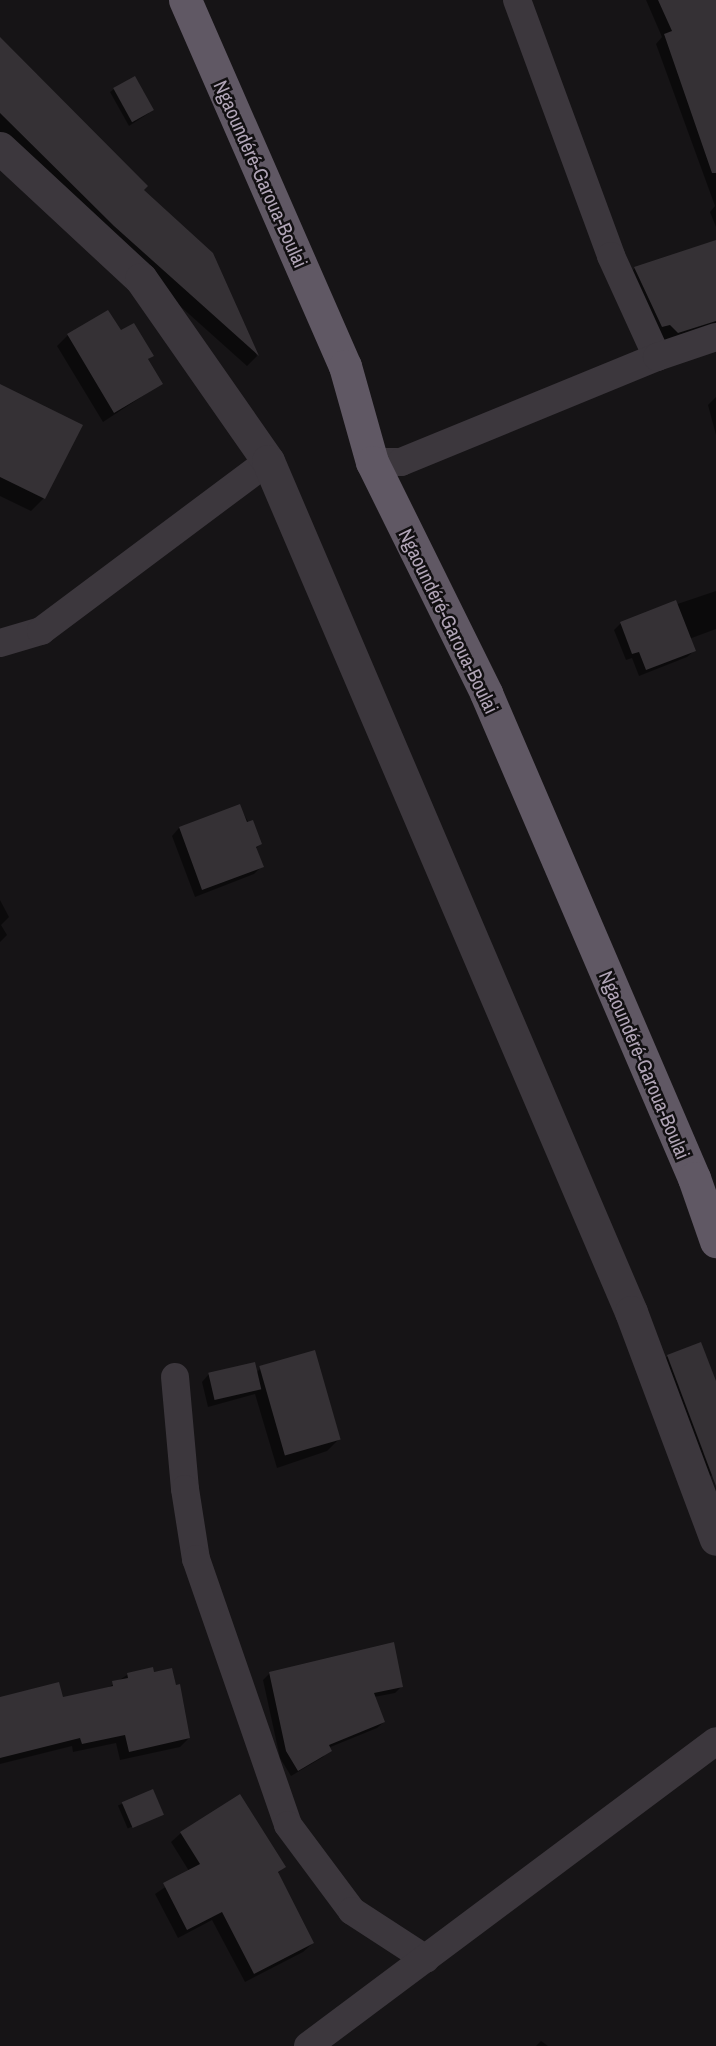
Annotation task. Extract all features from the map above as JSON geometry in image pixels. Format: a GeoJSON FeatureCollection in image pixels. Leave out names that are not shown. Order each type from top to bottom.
{"type":"FeatureCollection","features":[{"type":"Feature","properties":{"kind":"highway","name":"Ngaoundéré-Garoua-Boulai"},"geometry":{"type":"LineString","coordinates":[[185,0],[345,366],[372,462],[486,693],[694,1178],[716,1241]]}},
{"type":"Feature","properties":{"kind":"street"},"geometry":{"type":"LineString","coordinates":[[517,0],[611,256],[657,357]]}},
{"type":"Feature","properties":{"kind":"street"},"geometry":{"type":"LineString","coordinates":[[0,148],[141,279],[268,460],[631,1312],[716,1539]]}},
{"type":"Feature","properties":{"kind":"street"},"geometry":{"type":"LineString","coordinates":[[372,462],[401,462],[657,357],[716,337]]}},
{"type":"Feature","properties":{"kind":"street"},"geometry":{"type":"LineString","coordinates":[[0,643],[41,631],[268,460]]}},
{"type":"Feature","properties":{"kind":"street"},"geometry":{"type":"LineString","coordinates":[[175,1377],[184,1490],[196,1559],[288,1825],[352,1911],[426,1959]]}},
{"type":"Feature","properties":{"kind":"street"},"geometry":{"type":"LineString","coordinates":[[308,2046],[716,1741]]}},
{"type":"Feature","properties":{"kind":"building"},"geometry":{"type":"Polygon","coordinates":[[[658,0],[716,0],[716,173],[712,173],[664,34],[672,31],[658,0]]]}},
{"type":"Feature","properties":{"kind":"building"},"geometry":{"type":"Polygon","coordinates":[[[0,37],[148,186],[144,190],[213,253],[259,356],[114,226],[0,113],[0,37]]]}},
{"type":"Feature","properties":{"kind":"building"},"geometry":{"type":"Polygon","coordinates":[[[135,76],[154,110],[132,122],[113,88],[135,76]]]}},
{"type":"Feature","properties":{"kind":"building"},"geometry":{"type":"Polygon","coordinates":[[[716,240],[716,321],[678,333],[670,325],[662,327],[634,267],[716,240]]]}},
{"type":"Feature","properties":{"kind":"building"},"geometry":{"type":"Polygon","coordinates":[[[108,310],[121,330],[134,323],[154,356],[148,359],[163,384],[114,413],[67,334],[108,310]]]}},
{"type":"Feature","properties":{"kind":"building"},"geometry":{"type":"Polygon","coordinates":[[[0,384],[83,425],[45,499],[0,477],[0,384]]]}},
{"type":"Feature","properties":{"kind":"building"},"geometry":{"type":"Polygon","coordinates":[[[676,600],[696,651],[646,670],[639,652],[632,654],[620,622],[676,600]]]}},
{"type":"Feature","properties":{"kind":"building"},"geometry":{"type":"Polygon","coordinates":[[[240,804],[247,822],[253,820],[262,844],[256,847],[264,867],[202,890],[179,827],[240,804]]]}},
{"type":"Feature","properties":{"kind":"building"},"geometry":{"type":"Polygon","coordinates":[[[701,1342],[716,1381],[716,1486],[667,1355],[701,1342]]]}},
{"type":"Feature","properties":{"kind":"building"},"geometry":{"type":"Polygon","coordinates":[[[315,1350],[341,1439],[285,1455],[259,1366],[315,1350]]]}},
{"type":"Feature","properties":{"kind":"building"},"geometry":{"type":"Polygon","coordinates":[[[255,1362],[261,1389],[215,1400],[208,1373],[255,1362]]]}},
{"type":"Feature","properties":{"kind":"building"},"geometry":{"type":"Polygon","coordinates":[[[394,1642],[403,1687],[374,1693],[385,1722],[329,1745],[332,1751],[298,1771],[286,1751],[269,1672],[394,1642]]]}},
{"type":"Feature","properties":{"kind":"building"},"geometry":{"type":"Polygon","coordinates":[[[153,1667],[154,1672],[172,1668],[176,1685],[180,1684],[190,1738],[129,1752],[125,1735],[82,1744],[80,1738],[0,1758],[0,1697],[59,1682],[63,1697],[113,1686],[112,1681],[128,1678],[127,1673],[153,1667]]]}},
{"type":"Feature","properties":{"kind":"building"},"geometry":{"type":"Polygon","coordinates":[[[153,1789],[164,1815],[133,1828],[122,1802],[153,1789]]]}},
{"type":"Feature","properties":{"kind":"building"},"geometry":{"type":"Polygon","coordinates":[[[240,1794],[286,1867],[278,1872],[314,1943],[254,1974],[222,1912],[187,1930],[163,1883],[200,1864],[180,1832],[240,1794]]]}}]}
